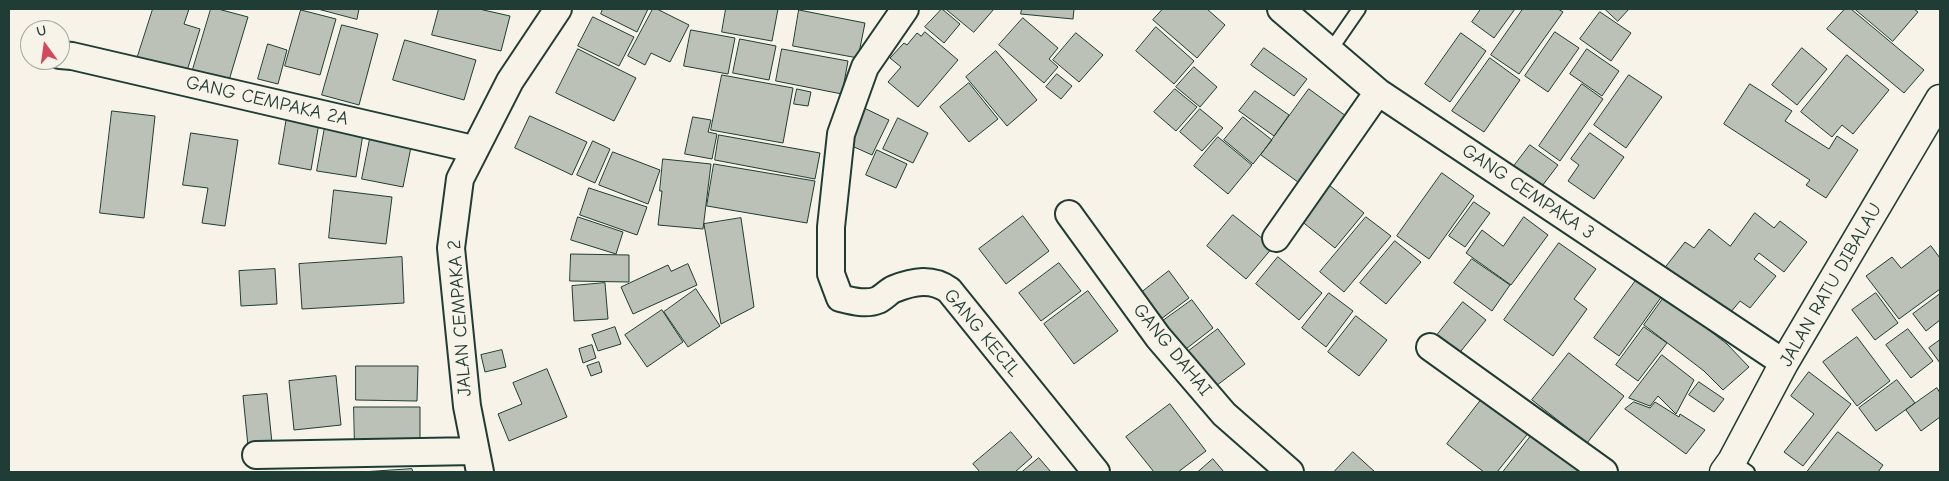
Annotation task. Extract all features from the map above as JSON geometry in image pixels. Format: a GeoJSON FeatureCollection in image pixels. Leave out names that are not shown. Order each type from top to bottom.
{"type":"FeatureCollection","features":[{"type":"Feature","properties":{"kind":"main road","name":"JALAN RATU DIBALAU"},"geometry":{"type":"LineString","coordinates":[[1735,468],[1784,363],[1940,99]]}},
{"type":"Feature","properties":{"kind":"street","name":"JALAN CEMPAKA 2"},"geometry":{"type":"LineString","coordinates":[[478,462],[467,406],[451,248],[460,179],[473,149],[510,80],[558,9]]}},
{"type":"Feature","properties":{"kind":"street","name":"GANG KECIL"},"geometry":{"type":"LineString","coordinates":[[905,9],[864,67],[841,134],[832,226],[831,274],[836,289],[840,298],[856,302],[878,300],[893,289],[922,281],[940,284],[950,290],[1096,472]]}},
{"type":"Feature","properties":{"kind":"street","name":"GANG CEMPAKA 3"},"geometry":{"type":"LineString","coordinates":[[1281,9],[1378,92],[1784,363]]}},
{"type":"Feature","properties":{"kind":"street","name":"GANG CEMPAKA 2A"},"geometry":{"type":"LineString","coordinates":[[70,56],[473,149]]}},
{"type":"Feature","properties":{"kind":"street"},"geometry":{"type":"LineString","coordinates":[[1276,238],[1378,92]]}},
{"type":"Feature","properties":{"kind":"street","name":"GANG DAHAI"},"geometry":{"type":"LineString","coordinates":[[1069,214],[1158,337],[1224,414],[1290,472]]}},
{"type":"Feature","properties":{"kind":"street"},"geometry":{"type":"LineString","coordinates":[[1430,347],[1604,472]]}},
{"type":"Feature","properties":{"kind":"street"},"geometry":{"type":"LineString","coordinates":[[256,455],[478,462]]}},
{"type":"Feature","properties":{"kind":"lane"},"geometry":{"type":"LineString","coordinates":[[1330,51],[1358,9]]}},
{"type":"Feature","properties":{"kind":"building"},"geometry":{"type":"Polygon","coordinates":[[[153,9],[189,9],[184,24],[200,29],[186,74],[137,59],[153,9]]]}},
{"type":"Feature","properties":{"kind":"building"},"geometry":{"type":"Polygon","coordinates":[[[211,9],[248,17],[227,87],[191,76],[211,9]]]}},
{"type":"Feature","properties":{"kind":"building"},"geometry":{"type":"Polygon","coordinates":[[[318,9],[359,9],[357,19],[318,9]]]}},
{"type":"Feature","properties":{"kind":"building"},"geometry":{"type":"Polygon","coordinates":[[[439,9],[479,9],[510,16],[501,51],[432,35],[439,9]]]}},
{"type":"Feature","properties":{"kind":"building"},"geometry":{"type":"Polygon","coordinates":[[[603,9],[648,9],[637,32],[601,14],[603,9]]]}},
{"type":"Feature","properties":{"kind":"building"},"geometry":{"type":"Polygon","coordinates":[[[653,9],[657,9],[689,25],[670,62],[651,53],[645,65],[628,56],[653,9]]]}},
{"type":"Feature","properties":{"kind":"building"},"geometry":{"type":"Polygon","coordinates":[[[726,9],[778,9],[772,41],[722,32],[726,9]]]}},
{"type":"Feature","properties":{"kind":"building"},"geometry":{"type":"Polygon","coordinates":[[[942,9],[960,24],[944,43],[925,27],[942,9]]]}},
{"type":"Feature","properties":{"kind":"building"},"geometry":{"type":"Polygon","coordinates":[[[946,9],[994,9],[974,32],[946,9]]]}},
{"type":"Feature","properties":{"kind":"building"},"geometry":{"type":"Polygon","coordinates":[[[1022,9],[1074,9],[1073,19],[1021,14],[1022,9]]]}},
{"type":"Feature","properties":{"kind":"building"},"geometry":{"type":"Polygon","coordinates":[[[1163,9],[1207,9],[1225,25],[1197,58],[1153,20],[1163,9]]]}},
{"type":"Feature","properties":{"kind":"building"},"geometry":{"type":"Polygon","coordinates":[[[1481,9],[1515,9],[1494,38],[1472,22],[1481,9]]]}},
{"type":"Feature","properties":{"kind":"building"},"geometry":{"type":"Polygon","coordinates":[[[1523,9],[1558,9],[1563,12],[1519,74],[1491,55],[1523,9]]]}},
{"type":"Feature","properties":{"kind":"building"},"geometry":{"type":"Polygon","coordinates":[[[1605,9],[1629,9],[1618,21],[1605,9]]]}},
{"type":"Feature","properties":{"kind":"building"},"geometry":{"type":"Polygon","coordinates":[[[1845,9],[1851,9],[1924,70],[1904,93],[1827,29],[1845,9]]]}},
{"type":"Feature","properties":{"kind":"building"},"geometry":{"type":"Polygon","coordinates":[[[1855,9],[1914,9],[1918,12],[1893,41],[1855,9]]]}},
{"type":"Feature","properties":{"kind":"building"},"geometry":{"type":"Polygon","coordinates":[[[301,10],[336,19],[320,75],[285,66],[301,10]]]}},
{"type":"Feature","properties":{"kind":"building"},"geometry":{"type":"Polygon","coordinates":[[[799,10],[865,23],[858,58],[793,46],[799,10]]]}},
{"type":"Feature","properties":{"kind":"building"},"geometry":{"type":"Polygon","coordinates":[[[1600,12],[1631,33],[1611,61],[1580,39],[1600,12]]]}},
{"type":"Feature","properties":{"kind":"building"},"geometry":{"type":"Polygon","coordinates":[[[593,17],[634,37],[619,66],[578,46],[593,17]]]}},
{"type":"Feature","properties":{"kind":"building"},"geometry":{"type":"Polygon","coordinates":[[[1023,18],[1058,48],[1049,59],[1058,67],[1044,83],[999,45],[1023,18]]]}},
{"type":"Feature","properties":{"kind":"building"},"geometry":{"type":"Polygon","coordinates":[[[342,25],[378,34],[359,105],[322,95],[342,25]]]}},
{"type":"Feature","properties":{"kind":"building"},"geometry":{"type":"Polygon","coordinates":[[[1156,27],[1194,61],[1174,84],[1136,51],[1156,27]]]}},
{"type":"Feature","properties":{"kind":"building"},"geometry":{"type":"Polygon","coordinates":[[[691,30],[735,38],[728,74],[684,66],[691,30]]]}},
{"type":"Feature","properties":{"kind":"building"},"geometry":{"type":"Polygon","coordinates":[[[925,32],[958,60],[918,107],[888,82],[901,67],[890,58],[904,43],[907,45],[917,33],[921,36],[925,32]]]}},
{"type":"Feature","properties":{"kind":"building"},"geometry":{"type":"Polygon","coordinates":[[[1555,32],[1579,48],[1548,92],[1525,76],[1555,32]]]}},
{"type":"Feature","properties":{"kind":"building"},"geometry":{"type":"Polygon","coordinates":[[[1076,33],[1103,55],[1079,82],[1053,60],[1076,33]]]}},
{"type":"Feature","properties":{"kind":"building"},"geometry":{"type":"Polygon","coordinates":[[[1461,33],[1486,51],[1450,102],[1425,84],[1461,33]]]}},
{"type":"Feature","properties":{"kind":"building"},"geometry":{"type":"Polygon","coordinates":[[[740,39],[776,46],[769,80],[733,73],[740,39]]]}},
{"type":"Feature","properties":{"kind":"building"},"geometry":{"type":"Polygon","coordinates":[[[405,40],[476,60],[464,100],[393,80],[405,40]]]}},
{"type":"Feature","properties":{"kind":"building"},"geometry":{"type":"Polygon","coordinates":[[[268,44],[287,50],[278,84],[258,79],[268,44]]]}},
{"type":"Feature","properties":{"kind":"building"},"geometry":{"type":"Polygon","coordinates":[[[1264,48],[1307,79],[1294,96],[1251,65],[1264,48]]]}},
{"type":"Feature","properties":{"kind":"building"},"geometry":{"type":"Polygon","coordinates":[[[1802,48],[1827,69],[1797,105],[1772,85],[1802,48]]]}},
{"type":"Feature","properties":{"kind":"building"},"geometry":{"type":"Polygon","coordinates":[[[578,49],[636,78],[614,121],[556,93],[578,49]]]}},
{"type":"Feature","properties":{"kind":"building"},"geometry":{"type":"Polygon","coordinates":[[[782,49],[848,61],[842,94],[776,81],[782,49]]]}},
{"type":"Feature","properties":{"kind":"building"},"geometry":{"type":"Polygon","coordinates":[[[1587,49],[1619,71],[1602,96],[1570,74],[1587,49]]]}},
{"type":"Feature","properties":{"kind":"building"},"geometry":{"type":"Polygon","coordinates":[[[996,51],[1037,100],[1007,126],[966,77],[996,51]]]}},
{"type":"Feature","properties":{"kind":"building"},"geometry":{"type":"Polygon","coordinates":[[[1847,55],[1889,90],[1853,134],[1842,125],[1832,137],[1801,112],[1847,55]]]}},
{"type":"Feature","properties":{"kind":"building"},"geometry":{"type":"Polygon","coordinates":[[[1490,58],[1520,80],[1484,132],[1452,111],[1490,58]]]}},
{"type":"Feature","properties":{"kind":"building"},"geometry":{"type":"Polygon","coordinates":[[[1194,67],[1217,87],[1200,107],[1176,87],[1194,67]]]}},
{"type":"Feature","properties":{"kind":"building"},"geometry":{"type":"Polygon","coordinates":[[[1057,74],[1072,86],[1061,99],[1046,87],[1057,74]]]}},
{"type":"Feature","properties":{"kind":"building"},"geometry":{"type":"Polygon","coordinates":[[[722,75],[793,88],[783,143],[711,130],[722,75]]]}},
{"type":"Feature","properties":{"kind":"building"},"geometry":{"type":"Polygon","coordinates":[[[1629,75],[1662,97],[1626,148],[1594,125],[1629,75]]]}},
{"type":"Feature","properties":{"kind":"building"},"geometry":{"type":"Polygon","coordinates":[[[969,83],[998,119],[969,142],[940,107],[969,83]]]}},
{"type":"Feature","properties":{"kind":"building"},"geometry":{"type":"Polygon","coordinates":[[[1582,84],[1603,99],[1560,161],[1539,146],[1582,84]]]}},
{"type":"Feature","properties":{"kind":"building"},"geometry":{"type":"Polygon","coordinates":[[[1750,84],[1792,111],[1785,121],[1829,149],[1837,136],[1858,150],[1826,198],[1806,185],[1810,180],[1724,124],[1750,84]]]}},
{"type":"Feature","properties":{"kind":"building"},"geometry":{"type":"Polygon","coordinates":[[[797,89],[811,92],[808,106],[794,104],[797,89]]]}},
{"type":"Feature","properties":{"kind":"building"},"geometry":{"type":"Polygon","coordinates":[[[1175,89],[1197,107],[1176,131],[1154,112],[1175,89]]]}},
{"type":"Feature","properties":{"kind":"building"},"geometry":{"type":"Polygon","coordinates":[[[1309,89],[1350,119],[1302,185],[1261,155],[1309,89]]]}},
{"type":"Feature","properties":{"kind":"building"},"geometry":{"type":"Polygon","coordinates":[[[1255,91],[1289,115],[1274,136],[1239,111],[1255,91]]]}},
{"type":"Feature","properties":{"kind":"building"},"geometry":{"type":"Polygon","coordinates":[[[860,106],[889,120],[872,155],[843,142],[860,106]]]}},
{"type":"Feature","properties":{"kind":"building"},"geometry":{"type":"Polygon","coordinates":[[[1200,109],[1223,128],[1202,151],[1180,132],[1200,109]]]}},
{"type":"Feature","properties":{"kind":"building"},"geometry":{"type":"Polygon","coordinates":[[[112,111],[155,116],[144,218],[100,213],[112,111]]]}},
{"type":"Feature","properties":{"kind":"building"},"geometry":{"type":"Polygon","coordinates":[[[530,116],[587,142],[572,175],[515,148],[530,116]]]}},
{"type":"Feature","properties":{"kind":"building"},"geometry":{"type":"Polygon","coordinates":[[[287,117],[319,123],[311,170],[279,164],[287,117]]]}},
{"type":"Feature","properties":{"kind":"building"},"geometry":{"type":"Polygon","coordinates":[[[693,117],[711,120],[708,132],[717,134],[712,159],[685,154],[693,117]]]}},
{"type":"Feature","properties":{"kind":"building"},"geometry":{"type":"Polygon","coordinates":[[[1243,117],[1272,140],[1253,164],[1224,140],[1243,117]]]}},
{"type":"Feature","properties":{"kind":"building"},"geometry":{"type":"Polygon","coordinates":[[[898,118],[928,133],[913,163],[883,149],[898,118]]]}},
{"type":"Feature","properties":{"kind":"building"},"geometry":{"type":"Polygon","coordinates":[[[325,127],[363,134],[356,177],[317,171],[325,127]]]}},
{"type":"Feature","properties":{"kind":"building"},"geometry":{"type":"Polygon","coordinates":[[[191,133],[238,140],[225,226],[202,223],[208,188],[183,185],[191,133]]]}},
{"type":"Feature","properties":{"kind":"building"},"geometry":{"type":"Polygon","coordinates":[[[1590,133],[1624,157],[1594,199],[1568,181],[1579,165],[1571,159],[1590,133]]]}},
{"type":"Feature","properties":{"kind":"building"},"geometry":{"type":"Polygon","coordinates":[[[371,134],[412,142],[403,187],[362,179],[371,134]]]}},
{"type":"Feature","properties":{"kind":"building"},"geometry":{"type":"Polygon","coordinates":[[[719,135],[820,153],[815,179],[715,160],[719,135]]]}},
{"type":"Feature","properties":{"kind":"building"},"geometry":{"type":"Polygon","coordinates":[[[1218,137],[1252,165],[1228,194],[1194,166],[1218,137]]]}},
{"type":"Feature","properties":{"kind":"building"},"geometry":{"type":"Polygon","coordinates":[[[593,141],[610,149],[595,183],[577,175],[593,141]]]}},
{"type":"Feature","properties":{"kind":"building"},"geometry":{"type":"Polygon","coordinates":[[[1530,145],[1558,165],[1536,194],[1508,174],[1530,145]]]}},
{"type":"Feature","properties":{"kind":"building"},"geometry":{"type":"Polygon","coordinates":[[[877,150],[907,164],[896,188],[866,175],[877,150]]]}},
{"type":"Feature","properties":{"kind":"building"},"geometry":{"type":"Polygon","coordinates":[[[613,152],[660,170],[648,204],[599,185],[613,152]]]}},
{"type":"Feature","properties":{"kind":"building"},"geometry":{"type":"Polygon","coordinates":[[[663,159],[711,164],[703,229],[658,225],[663,159]]]}},
{"type":"Feature","properties":{"kind":"building"},"geometry":{"type":"Polygon","coordinates":[[[714,164],[815,181],[807,223],[707,206],[714,164]]]}},
{"type":"Feature","properties":{"kind":"building"},"geometry":{"type":"Polygon","coordinates":[[[1442,173],[1474,196],[1429,259],[1397,236],[1442,173]]]}},
{"type":"Feature","properties":{"kind":"building"},"geometry":{"type":"Polygon","coordinates":[[[1329,185],[1364,213],[1335,248],[1300,220],[1329,185]]]}},
{"type":"Feature","properties":{"kind":"building"},"geometry":{"type":"Polygon","coordinates":[[[589,188],[647,207],[637,235],[580,215],[589,188]]]}},
{"type":"Feature","properties":{"kind":"building"},"geometry":{"type":"Polygon","coordinates":[[[334,190],[392,197],[386,244],[329,238],[334,190]]]}},
{"type":"Feature","properties":{"kind":"building"},"geometry":{"type":"Polygon","coordinates":[[[1474,202],[1490,213],[1465,247],[1449,236],[1474,202]]]}},
{"type":"Feature","properties":{"kind":"building"},"geometry":{"type":"Polygon","coordinates":[[[1755,213],[1774,228],[1780,221],[1807,242],[1784,272],[1759,253],[1754,259],[1776,276],[1750,308],[1740,301],[1725,319],[1663,270],[1685,242],[1694,248],[1709,229],[1730,246],[1755,213]]]}},
{"type":"Feature","properties":{"kind":"building"},"geometry":{"type":"Polygon","coordinates":[[[1233,215],[1273,247],[1246,279],[1207,246],[1233,215]]]}},
{"type":"Feature","properties":{"kind":"building"},"geometry":{"type":"Polygon","coordinates":[[[1023,216],[1049,251],[1006,284],[979,249],[1023,216]]]}},
{"type":"Feature","properties":{"kind":"building"},"geometry":{"type":"Polygon","coordinates":[[[578,217],[623,232],[616,254],[571,240],[578,217]]]}},
{"type":"Feature","properties":{"kind":"building"},"geometry":{"type":"Polygon","coordinates":[[[1366,217],[1391,236],[1344,292],[1320,272],[1366,217]]]}},
{"type":"Feature","properties":{"kind":"building"},"geometry":{"type":"Polygon","coordinates":[[[1524,217],[1548,235],[1511,285],[1466,253],[1482,230],[1503,246],[1524,217]]]}},
{"type":"Feature","properties":{"kind":"building"},"geometry":{"type":"Polygon","coordinates":[[[741,218],[754,307],[721,324],[704,224],[741,218]]]}},
{"type":"Feature","properties":{"kind":"building"},"geometry":{"type":"Polygon","coordinates":[[[1395,241],[1421,262],[1386,304],[1360,283],[1395,241]]]}},
{"type":"Feature","properties":{"kind":"building"},"geometry":{"type":"Polygon","coordinates":[[[1559,243],[1596,269],[1574,299],[1587,309],[1553,356],[1504,320],[1559,243]]]}},
{"type":"Feature","properties":{"kind":"building"},"geometry":{"type":"Polygon","coordinates":[[[1931,246],[1940,258],[1940,289],[1899,319],[1866,276],[1892,257],[1901,268],[1931,246]]]}},
{"type":"Feature","properties":{"kind":"building"},"geometry":{"type":"Polygon","coordinates":[[[571,254],[629,255],[629,282],[570,281],[571,254]]]}},
{"type":"Feature","properties":{"kind":"building"},"geometry":{"type":"Polygon","coordinates":[[[402,257],[404,303],[302,309],[299,264],[402,257]]]}},
{"type":"Feature","properties":{"kind":"building"},"geometry":{"type":"Polygon","coordinates":[[[1278,257],[1322,293],[1299,320],[1256,284],[1278,257]]]}},
{"type":"Feature","properties":{"kind":"building"},"geometry":{"type":"Polygon","coordinates":[[[1472,259],[1510,285],[1492,311],[1454,283],[1472,259]]]}},
{"type":"Feature","properties":{"kind":"building"},"geometry":{"type":"Polygon","coordinates":[[[1059,263],[1081,291],[1041,321],[1019,293],[1059,263]]]}},
{"type":"Feature","properties":{"kind":"building"},"geometry":{"type":"Polygon","coordinates":[[[688,264],[697,285],[633,314],[621,287],[668,265],[671,271],[688,264]]]}},
{"type":"Feature","properties":{"kind":"building"},"geometry":{"type":"Polygon","coordinates":[[[275,269],[277,304],[241,306],[239,271],[275,269]]]}},
{"type":"Feature","properties":{"kind":"building"},"geometry":{"type":"Polygon","coordinates":[[[1169,271],[1189,298],[1157,322],[1137,296],[1169,271]]]}},
{"type":"Feature","properties":{"kind":"building"},"geometry":{"type":"Polygon","coordinates":[[[1637,279],[1662,296],[1619,356],[1594,338],[1637,279]]]}},
{"type":"Feature","properties":{"kind":"building"},"geometry":{"type":"Polygon","coordinates":[[[605,283],[608,319],[574,321],[572,286],[605,283]]]}},
{"type":"Feature","properties":{"kind":"building"},"geometry":{"type":"Polygon","coordinates":[[[696,289],[720,326],[688,347],[664,312],[696,289]]]}},
{"type":"Feature","properties":{"kind":"building"},"geometry":{"type":"Polygon","coordinates":[[[1088,291],[1118,331],[1074,364],[1044,324],[1088,291]]]}},
{"type":"Feature","properties":{"kind":"building"},"geometry":{"type":"Polygon","coordinates":[[[1329,293],[1353,311],[1326,347],[1302,328],[1329,293]]]}},
{"type":"Feature","properties":{"kind":"building"},"geometry":{"type":"Polygon","coordinates":[[[1876,293],[1898,323],[1875,340],[1852,310],[1876,293]]]}},
{"type":"Feature","properties":{"kind":"building"},"geometry":{"type":"Polygon","coordinates":[[[1940,294],[1940,320],[1926,331],[1913,314],[1940,294]]]}},
{"type":"Feature","properties":{"kind":"building"},"geometry":{"type":"Polygon","coordinates":[[[1665,296],[1727,344],[1749,367],[1723,390],[1704,371],[1644,325],[1665,296]]]}},
{"type":"Feature","properties":{"kind":"building"},"geometry":{"type":"Polygon","coordinates":[[[1192,300],[1213,328],[1182,352],[1160,323],[1192,300]]]}},
{"type":"Feature","properties":{"kind":"building"},"geometry":{"type":"Polygon","coordinates":[[[1463,302],[1486,320],[1457,356],[1434,339],[1463,302]]]}},
{"type":"Feature","properties":{"kind":"building"},"geometry":{"type":"Polygon","coordinates":[[[662,310],[683,342],[647,367],[625,335],[662,310]]]}},
{"type":"Feature","properties":{"kind":"building"},"geometry":{"type":"Polygon","coordinates":[[[1356,316],[1387,340],[1359,376],[1328,352],[1356,316]]]}},
{"type":"Feature","properties":{"kind":"building"},"geometry":{"type":"Polygon","coordinates":[[[615,327],[621,344],[598,351],[592,335],[615,327]]]}},
{"type":"Feature","properties":{"kind":"building"},"geometry":{"type":"Polygon","coordinates":[[[1644,327],[1667,343],[1638,381],[1616,365],[1644,327]]]}},
{"type":"Feature","properties":{"kind":"building"},"geometry":{"type":"Polygon","coordinates":[[[1218,329],[1245,364],[1208,392],[1182,356],[1218,329]]]}},
{"type":"Feature","properties":{"kind":"building"},"geometry":{"type":"Polygon","coordinates":[[[1908,329],[1933,361],[1911,378],[1886,345],[1908,329]]]}},
{"type":"Feature","properties":{"kind":"building"},"geometry":{"type":"Polygon","coordinates":[[[1857,337],[1890,381],[1857,406],[1823,362],[1857,337]]]}},
{"type":"Feature","properties":{"kind":"building"},"geometry":{"type":"Polygon","coordinates":[[[1940,340],[1940,363],[1929,348],[1940,340]]]}},
{"type":"Feature","properties":{"kind":"building"},"geometry":{"type":"Polygon","coordinates":[[[592,345],[596,358],[583,363],[579,349],[592,345]]]}},
{"type":"Feature","properties":{"kind":"building"},"geometry":{"type":"Polygon","coordinates":[[[502,350],[506,367],[485,372],[481,355],[502,350]]]}},
{"type":"Feature","properties":{"kind":"building"},"geometry":{"type":"Polygon","coordinates":[[[1569,353],[1624,396],[1587,443],[1532,400],[1569,353]]]}},
{"type":"Feature","properties":{"kind":"building"},"geometry":{"type":"Polygon","coordinates":[[[1662,355],[1694,380],[1676,414],[1658,396],[1650,406],[1629,398],[1662,355]]]}},
{"type":"Feature","properties":{"kind":"building"},"geometry":{"type":"Polygon","coordinates":[[[599,362],[602,372],[591,376],[587,366],[599,362]]]}},
{"type":"Feature","properties":{"kind":"building"},"geometry":{"type":"Polygon","coordinates":[[[356,366],[418,366],[417,401],[356,400],[356,366]]]}},
{"type":"Feature","properties":{"kind":"building"},"geometry":{"type":"Polygon","coordinates":[[[547,369],[567,417],[509,441],[498,414],[522,404],[513,383],[547,369]]]}},
{"type":"Feature","properties":{"kind":"building"},"geometry":{"type":"Polygon","coordinates":[[[1809,372],[1851,404],[1803,466],[1784,452],[1814,414],[1791,396],[1809,372]]]}},
{"type":"Feature","properties":{"kind":"building"},"geometry":{"type":"Polygon","coordinates":[[[336,376],[341,425],[294,430],[289,381],[336,376]]]}},
{"type":"Feature","properties":{"kind":"building"},"geometry":{"type":"Polygon","coordinates":[[[1897,380],[1915,403],[1876,431],[1859,408],[1897,380]]]}},
{"type":"Feature","properties":{"kind":"building"},"geometry":{"type":"Polygon","coordinates":[[[1699,382],[1724,399],[1714,412],[1689,395],[1699,382]]]}},
{"type":"Feature","properties":{"kind":"building"},"geometry":{"type":"Polygon","coordinates":[[[1937,388],[1940,393],[1940,417],[1921,431],[1906,410],[1937,388]]]}},
{"type":"Feature","properties":{"kind":"building"},"geometry":{"type":"Polygon","coordinates":[[[1488,391],[1534,426],[1497,472],[1484,472],[1447,444],[1488,391]]]}},
{"type":"Feature","properties":{"kind":"building"},"geometry":{"type":"Polygon","coordinates":[[[267,394],[272,443],[248,446],[243,396],[267,394]]]}},
{"type":"Feature","properties":{"kind":"building"},"geometry":{"type":"Polygon","coordinates":[[[1634,402],[1650,408],[1655,402],[1679,417],[1680,414],[1705,430],[1686,454],[1625,409],[1634,402]]]}},
{"type":"Feature","properties":{"kind":"building"},"geometry":{"type":"Polygon","coordinates":[[[1170,404],[1206,451],[1178,472],[1154,472],[1126,437],[1170,404]]]}},
{"type":"Feature","properties":{"kind":"building"},"geometry":{"type":"Polygon","coordinates":[[[354,407],[420,407],[420,451],[355,450],[354,407]]]}},
{"type":"Feature","properties":{"kind":"building"},"geometry":{"type":"Polygon","coordinates":[[[1011,432],[1032,457],[1015,472],[980,472],[973,464],[1011,432]]]}},
{"type":"Feature","properties":{"kind":"building"},"geometry":{"type":"Polygon","coordinates":[[[1534,432],[1587,472],[1503,472],[1534,432]]]}},
{"type":"Feature","properties":{"kind":"building"},"geometry":{"type":"Polygon","coordinates":[[[1838,432],[1883,465],[1878,472],[1807,472],[1838,432]]]}},
{"type":"Feature","properties":{"kind":"building"},"geometry":{"type":"Polygon","coordinates":[[[1353,452],[1375,472],[1334,472],[1353,452]]]}},
{"type":"Feature","properties":{"kind":"building"},"geometry":{"type":"Polygon","coordinates":[[[1039,458],[1051,472],[1022,472],[1039,458]]]}},
{"type":"Feature","properties":{"kind":"building"},"geometry":{"type":"Polygon","coordinates":[[[1213,459],[1224,472],[1198,472],[1213,459]]]}},
{"type":"Feature","properties":{"kind":"building"},"geometry":{"type":"Polygon","coordinates":[[[412,469],[413,472],[362,472],[412,469]]]}}]}
